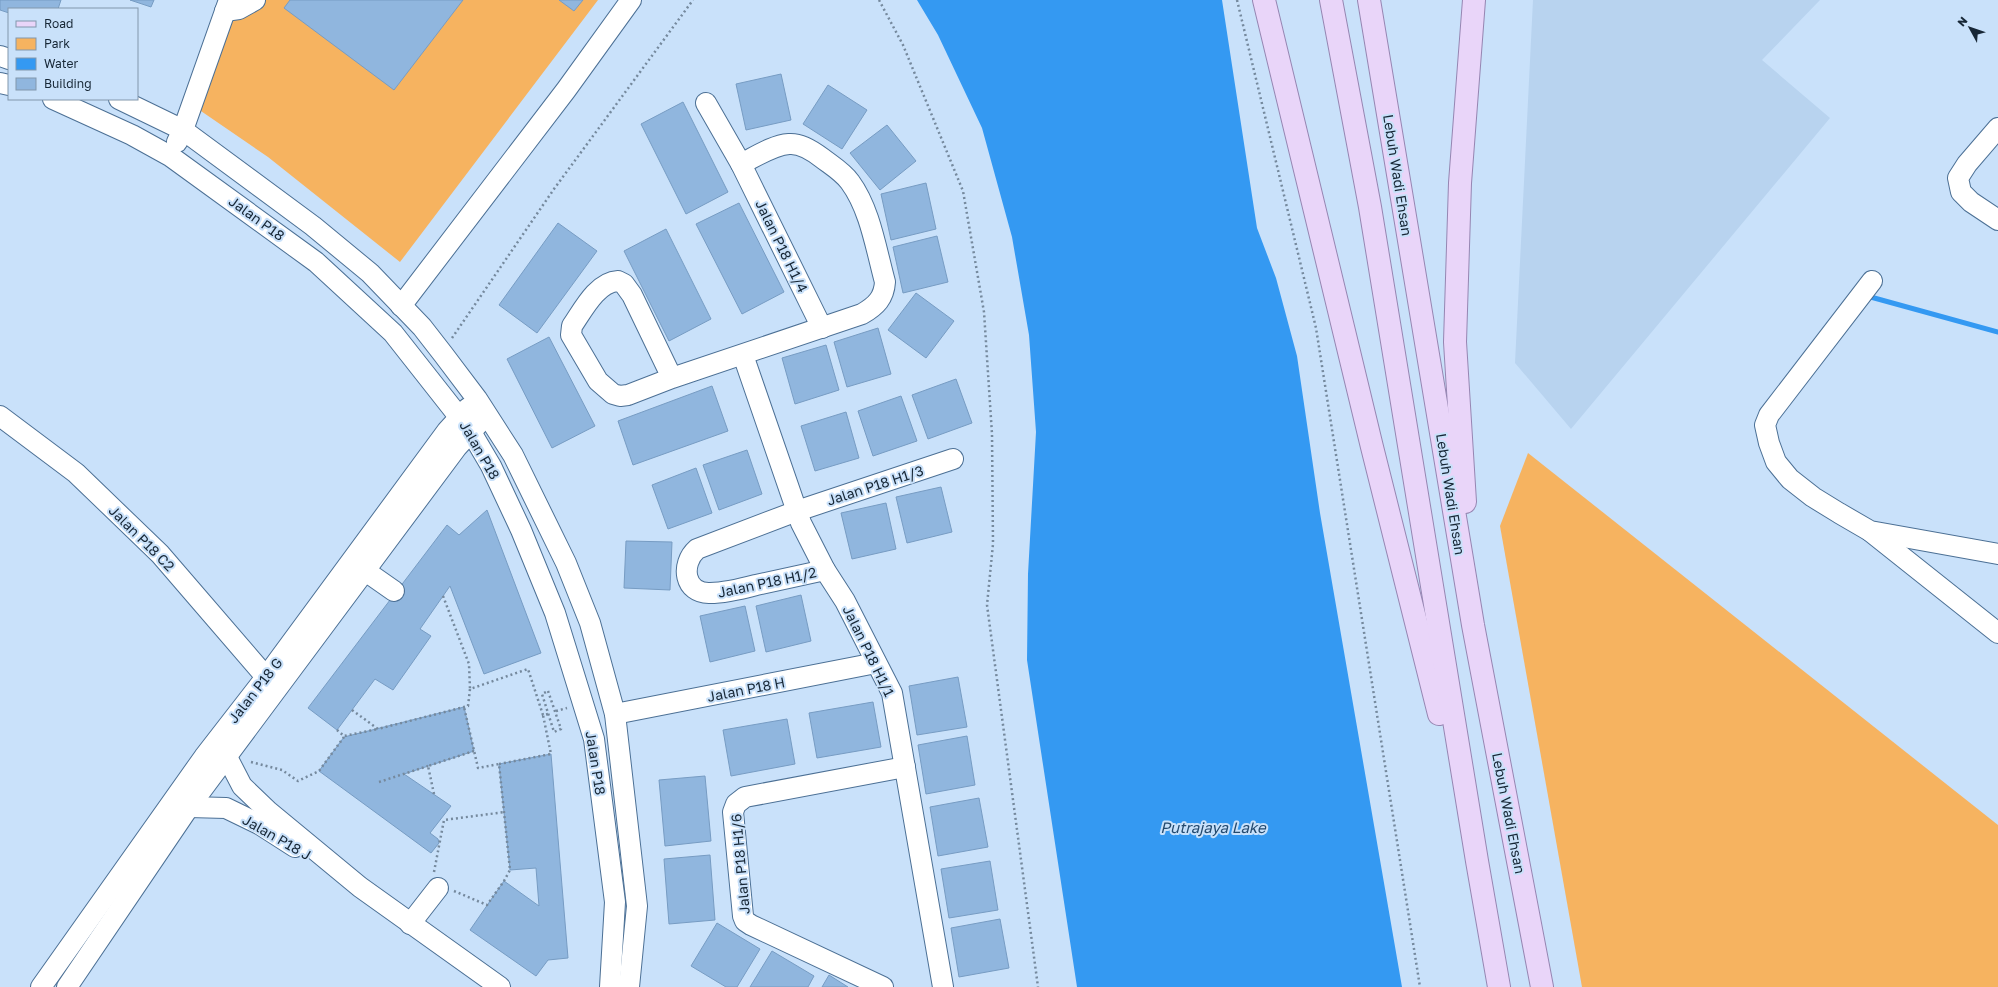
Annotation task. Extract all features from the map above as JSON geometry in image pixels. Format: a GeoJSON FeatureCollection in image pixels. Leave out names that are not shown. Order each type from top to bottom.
{"type":"FeatureCollection","features":[{"type":"Feature","properties":{"kind":"main road"},"geometry":{"type":"LineString","coordinates":[[1264,0],[1372,447],[1477,861]]}},
{"type":"Feature","properties":{"kind":"main road"},"geometry":{"type":"LineString","coordinates":[[1332,0],[1370,207],[1499,987]]}},
{"type":"Feature","properties":{"kind":"main road","name":"Lebuh Wadi Ehsan"},"geometry":{"type":"LineString","coordinates":[[1369,0],[1473,625],[1542,987]]}},
{"type":"Feature","properties":{"kind":"main road"},"geometry":{"type":"LineString","coordinates":[[1473,625],[1455,342],[1460,183],[1474,0]]}},
{"type":"Feature","properties":{"kind":"street"},"geometry":{"type":"LineString","coordinates":[[170,156],[183,130],[227,5],[238,9],[255,0]]}},
{"type":"Feature","properties":{"kind":"street"},"geometry":{"type":"LineString","coordinates":[[401,306],[566,90],[631,0]]}},
{"type":"Feature","properties":{"kind":"street","name":"Jalan P18"},"geometry":{"type":"LineString","coordinates":[[55,100],[132,135],[170,156],[316,262],[393,333],[472,432],[491,466],[555,612],[594,739],[615,902],[610,987]]}},
{"type":"Feature","properties":{"kind":"street","name":"Jalan P18"},"geometry":{"type":"LineString","coordinates":[[121,100],[183,130],[313,226],[370,273],[422,327],[482,407],[513,455],[566,563],[590,623],[615,714],[637,906],[629,987]]}},
{"type":"Feature","properties":{"kind":"street","name":"Jalan P18 H1/4"},"geometry":{"type":"LineString","coordinates":[[706,104],[741,164],[822,328]]}},
{"type":"Feature","properties":{"kind":"street"},"geometry":{"type":"LineString","coordinates":[[1998,128],[1967,164],[1958,178],[1961,192],[1971,202],[1998,220]]}},
{"type":"Feature","properties":{"kind":"street"},"geometry":{"type":"LineString","coordinates":[[672,378],[632,295],[624,284],[618,281],[606,284],[599,289],[572,326],[570,330],[571,336],[598,381],[613,394],[620,396],[628,395],[672,378],[822,328],[870,309],[879,302],[885,292],[885,282],[864,209],[850,181],[833,166],[802,146],[787,144],[741,164]]}},
{"type":"Feature","properties":{"kind":"street"},"geometry":{"type":"LineString","coordinates":[[1872,281],[1769,415],[1766,425],[1769,443],[1776,462],[1790,479],[1813,497],[1870,531],[1998,633]]}},
{"type":"Feature","properties":{"kind":"street","name":"Jalan P18 H1/1"},"geometry":{"type":"LineString","coordinates":[[743,355],[797,511],[825,570],[845,601],[892,693],[943,987]]}},
{"type":"Feature","properties":{"kind":"street","name":"Jalan P18 G"},"geometry":{"type":"LineString","coordinates":[[67,987],[188,807],[227,756],[460,416],[482,407]]}},
{"type":"Feature","properties":{"kind":"street","name":"Jalan P18 G"},"geometry":{"type":"LineString","coordinates":[[41,987],[204,757],[266,677],[457,447],[472,432],[482,407]]}},
{"type":"Feature","properties":{"kind":"street","name":"Jalan P18 C2"},"geometry":{"type":"LineString","coordinates":[[0,416],[76,473],[160,554],[266,677]]}},
{"type":"Feature","properties":{"kind":"street","name":"Jalan P18 H1/3"},"geometry":{"type":"LineString","coordinates":[[797,511],[953,459]]}},
{"type":"Feature","properties":{"kind":"street","name":"Jalan P18 H1/2"},"geometry":{"type":"LineString","coordinates":[[797,511],[698,549],[692,554],[686,568],[690,583],[701,592],[721,592],[825,570]]}},
{"type":"Feature","properties":{"kind":"street"},"geometry":{"type":"LineString","coordinates":[[1870,531],[1998,554]]}},
{"type":"Feature","properties":{"kind":"street"},"geometry":{"type":"LineString","coordinates":[[358,566],[394,591]]}},
{"type":"Feature","properties":{"kind":"street","name":"Jalan P18 H"},"geometry":{"type":"LineString","coordinates":[[615,714],[876,664]]}},
{"type":"Feature","properties":{"kind":"street","name":"Jalan P18 J"},"geometry":{"type":"LineString","coordinates":[[227,756],[242,786],[268,811],[360,887],[500,987]]}},
{"type":"Feature","properties":{"kind":"street","name":"Jalan P18 H1/6"},"geometry":{"type":"LineString","coordinates":[[883,987],[751,925],[745,920],[743,916],[734,812],[736,804],[745,796],[904,767]]}},
{"type":"Feature","properties":{"kind":"street","name":"Jalan P18 J"},"geometry":{"type":"LineString","coordinates":[[188,807],[226,808],[259,824],[360,887]]}},
{"type":"Feature","properties":{"kind":"street"},"geometry":{"type":"LineString","coordinates":[[410,924],[441,884]]}},
{"type":"Feature","properties":{"kind":"path"},"geometry":{"type":"LineString","coordinates":[[443,354],[456,330],[554,189],[693,0]]}},
{"type":"Feature","properties":{"kind":"path"},"geometry":{"type":"LineString","coordinates":[[879,0],[902,45],[963,191],[984,312],[992,434],[993,544],[987,605],[1038,987]]}},
{"type":"Feature","properties":{"kind":"path"},"geometry":{"type":"LineString","coordinates":[[1236,0],[1316,328],[1420,987]]}},
{"type":"Feature","properties":{"kind":"path"},"geometry":{"type":"LineString","coordinates":[[337,730],[344,736],[468,706],[470,689],[469,664],[443,596]]}},
{"type":"Feature","properties":{"kind":"path"},"geometry":{"type":"LineString","coordinates":[[464,707],[478,768],[551,754],[543,715],[528,669],[470,689]]}},
{"type":"Feature","properties":{"kind":"path"},"geometry":{"type":"LineString","coordinates":[[548,691],[561,729],[554,732],[548,714],[542,694],[548,691]]}},
{"type":"Feature","properties":{"kind":"path"},"geometry":{"type":"LineString","coordinates":[[352,710],[378,729]]}},
{"type":"Feature","properties":{"kind":"path"},"geometry":{"type":"LineString","coordinates":[[543,715],[548,714]]}},
{"type":"Feature","properties":{"kind":"path"},"geometry":{"type":"LineString","coordinates":[[227,756],[282,770],[298,781],[319,771],[344,737]]}},
{"type":"Feature","properties":{"kind":"path"},"geometry":{"type":"LineString","coordinates":[[379,782],[474,751]]}},
{"type":"Feature","properties":{"kind":"path"},"geometry":{"type":"LineString","coordinates":[[499,764],[505,812],[510,870],[487,905],[441,884],[444,820],[505,812]]}},
{"type":"Feature","properties":{"kind":"path"},"geometry":{"type":"LineString","coordinates":[[428,766],[434,794]]}},
{"type":"Feature","properties":{"kind":"shaded area"},"geometry":{"type":"Polygon","coordinates":[[[1533,0],[1820,0],[1762,60],[1830,118],[1571,429],[1515,363],[1533,0]]]}},
{"type":"Feature","properties":{"kind":"green space"},"geometry":{"type":"Polygon","coordinates":[[[234,0],[598,0],[400,262],[268,157],[198,109],[234,0]]]}},
{"type":"Feature","properties":{"kind":"green space"},"geometry":{"type":"Polygon","coordinates":[[[1528,453],[1998,825],[1998,987],[1582,987],[1500,526],[1528,453]]]}},
{"type":"Feature","properties":{"kind":"water","name":"Putrajaya Lake"},"geometry":{"type":"Polygon","coordinates":[[[917,0],[1222,0],[1257,228],[1276,278],[1297,356],[1320,513],[1402,987],[1077,987],[1027,660],[1028,574],[1036,432],[1029,335],[1012,237],[982,128],[938,35],[917,0]]]}},
{"type":"Feature","properties":{"kind":"building"},"geometry":{"type":"Polygon","coordinates":[[[0,0],[61,0],[58,8],[8,8],[8,13],[0,10],[0,0]]]}},
{"type":"Feature","properties":{"kind":"building"},"geometry":{"type":"Polygon","coordinates":[[[130,0],[154,0],[151,7],[130,0]]]}},
{"type":"Feature","properties":{"kind":"building"},"geometry":{"type":"Polygon","coordinates":[[[290,0],[463,0],[394,90],[284,8],[290,0]]]}},
{"type":"Feature","properties":{"kind":"building"},"geometry":{"type":"Polygon","coordinates":[[[559,0],[583,0],[574,11],[559,0]]]}},
{"type":"Feature","properties":{"kind":"building"},"geometry":{"type":"Polygon","coordinates":[[[781,74],[791,120],[746,130],[736,84],[781,74]]]}},
{"type":"Feature","properties":{"kind":"building"},"geometry":{"type":"Polygon","coordinates":[[[828,85],[867,110],[842,149],[803,124],[828,85]]]}},
{"type":"Feature","properties":{"kind":"building"},"geometry":{"type":"Polygon","coordinates":[[[683,102],[728,192],[686,214],[641,124],[683,102]]]}},
{"type":"Feature","properties":{"kind":"building"},"geometry":{"type":"Polygon","coordinates":[[[887,125],[916,161],[880,190],[850,153],[887,125]]]}},
{"type":"Feature","properties":{"kind":"building"},"geometry":{"type":"Polygon","coordinates":[[[926,183],[936,229],[891,240],[881,194],[926,183]]]}},
{"type":"Feature","properties":{"kind":"building"},"geometry":{"type":"Polygon","coordinates":[[[739,203],[784,292],[742,314],[696,224],[739,203]]]}},
{"type":"Feature","properties":{"kind":"building"},"geometry":{"type":"Polygon","coordinates":[[[558,223],[597,251],[537,333],[499,305],[558,223]]]}},
{"type":"Feature","properties":{"kind":"building"},"geometry":{"type":"Polygon","coordinates":[[[666,229],[711,319],[669,341],[624,251],[666,229]]]}},
{"type":"Feature","properties":{"kind":"building"},"geometry":{"type":"Polygon","coordinates":[[[937,236],[948,282],[903,293],[893,247],[937,236]]]}},
{"type":"Feature","properties":{"kind":"building"},"geometry":{"type":"Polygon","coordinates":[[[916,293],[954,321],[926,358],[888,330],[916,293]]]}},
{"type":"Feature","properties":{"kind":"building"},"geometry":{"type":"Polygon","coordinates":[[[878,328],[891,374],[847,387],[834,342],[878,328]]]}},
{"type":"Feature","properties":{"kind":"building"},"geometry":{"type":"Polygon","coordinates":[[[549,337],[595,426],[552,448],[507,359],[549,337]]]}},
{"type":"Feature","properties":{"kind":"building"},"geometry":{"type":"Polygon","coordinates":[[[826,345],[839,390],[795,404],[782,358],[826,345]]]}},
{"type":"Feature","properties":{"kind":"building"},"geometry":{"type":"Polygon","coordinates":[[[956,379],[972,423],[928,439],[912,395],[956,379]]]}},
{"type":"Feature","properties":{"kind":"building"},"geometry":{"type":"Polygon","coordinates":[[[712,386],[728,431],[633,465],[618,421],[712,386]]]}},
{"type":"Feature","properties":{"kind":"building"},"geometry":{"type":"Polygon","coordinates":[[[901,396],[917,441],[873,456],[858,411],[901,396]]]}},
{"type":"Feature","properties":{"kind":"building"},"geometry":{"type":"Polygon","coordinates":[[[846,412],[859,458],[815,471],[801,426],[846,412]]]}},
{"type":"Feature","properties":{"kind":"building"},"geometry":{"type":"Polygon","coordinates":[[[747,450],[762,494],[719,510],[703,465],[747,450]]]}},
{"type":"Feature","properties":{"kind":"building"},"geometry":{"type":"Polygon","coordinates":[[[696,468],[712,513],[668,529],[652,485],[696,468]]]}},
{"type":"Feature","properties":{"kind":"building"},"geometry":{"type":"Polygon","coordinates":[[[941,487],[952,532],[907,543],[896,497],[941,487]]]}},
{"type":"Feature","properties":{"kind":"building"},"geometry":{"type":"Polygon","coordinates":[[[886,503],[896,549],[852,559],[841,513],[886,503]]]}},
{"type":"Feature","properties":{"kind":"building"},"geometry":{"type":"Polygon","coordinates":[[[487,510],[541,653],[484,674],[450,586],[420,629],[431,636],[393,690],[375,679],[337,730],[308,708],[447,525],[459,535],[487,510]]]}},
{"type":"Feature","properties":{"kind":"building"},"geometry":{"type":"Polygon","coordinates":[[[626,541],[672,542],[670,590],[624,588],[626,541]]]}},
{"type":"Feature","properties":{"kind":"building"},"geometry":{"type":"Polygon","coordinates":[[[801,595],[811,641],[766,652],[756,606],[801,595]]]}},
{"type":"Feature","properties":{"kind":"building"},"geometry":{"type":"Polygon","coordinates":[[[745,606],[755,651],[710,662],[700,616],[745,606]]]}},
{"type":"Feature","properties":{"kind":"building"},"geometry":{"type":"Polygon","coordinates":[[[958,677],[967,727],[917,735],[909,686],[958,677]]]}},
{"type":"Feature","properties":{"kind":"building"},"geometry":{"type":"Polygon","coordinates":[[[873,702],[881,747],[817,758],[809,713],[873,702]]]}},
{"type":"Feature","properties":{"kind":"building"},"geometry":{"type":"Polygon","coordinates":[[[464,707],[474,751],[404,774],[451,806],[430,833],[438,839],[439,843],[431,853],[319,771],[344,737],[464,707]]]}},
{"type":"Feature","properties":{"kind":"building"},"geometry":{"type":"Polygon","coordinates":[[[787,719],[795,764],[731,776],[723,730],[787,719]]]}},
{"type":"Feature","properties":{"kind":"building"},"geometry":{"type":"Polygon","coordinates":[[[967,736],[975,785],[926,794],[918,745],[967,736]]]}},
{"type":"Feature","properties":{"kind":"building"},"geometry":{"type":"Polygon","coordinates":[[[551,754],[568,958],[548,960],[536,976],[470,930],[504,881],[539,906],[536,868],[510,870],[499,764],[551,754]]]}},
{"type":"Feature","properties":{"kind":"building"},"geometry":{"type":"Polygon","coordinates":[[[705,776],[711,841],[665,846],[659,780],[705,776]]]}},
{"type":"Feature","properties":{"kind":"building"},"geometry":{"type":"Polygon","coordinates":[[[979,798],[988,847],[938,856],[930,807],[979,798]]]}},
{"type":"Feature","properties":{"kind":"building"},"geometry":{"type":"Polygon","coordinates":[[[710,855],[715,920],[669,924],[664,859],[710,855]]]}},
{"type":"Feature","properties":{"kind":"building"},"geometry":{"type":"Polygon","coordinates":[[[990,861],[998,910],[949,918],[941,869],[990,861]]]}},
{"type":"Feature","properties":{"kind":"building"},"geometry":{"type":"Polygon","coordinates":[[[1000,919],[1009,968],[959,977],[951,928],[1000,919]]]}},
{"type":"Feature","properties":{"kind":"building"},"geometry":{"type":"Polygon","coordinates":[[[717,923],[760,949],[737,987],[726,987],[691,966],[717,923]]]}},
{"type":"Feature","properties":{"kind":"building"},"geometry":{"type":"Polygon","coordinates":[[[772,951],[814,976],[808,987],[750,987],[772,951]]]}},
{"type":"Feature","properties":{"kind":"building"},"geometry":{"type":"Polygon","coordinates":[[[829,975],[848,987],[822,987],[829,975]]]}},
{"type":"Feature","properties":{"kind":"waterway"},"geometry":{"type":"LineString","coordinates":[[1867,296],[1998,332]]}}]}
